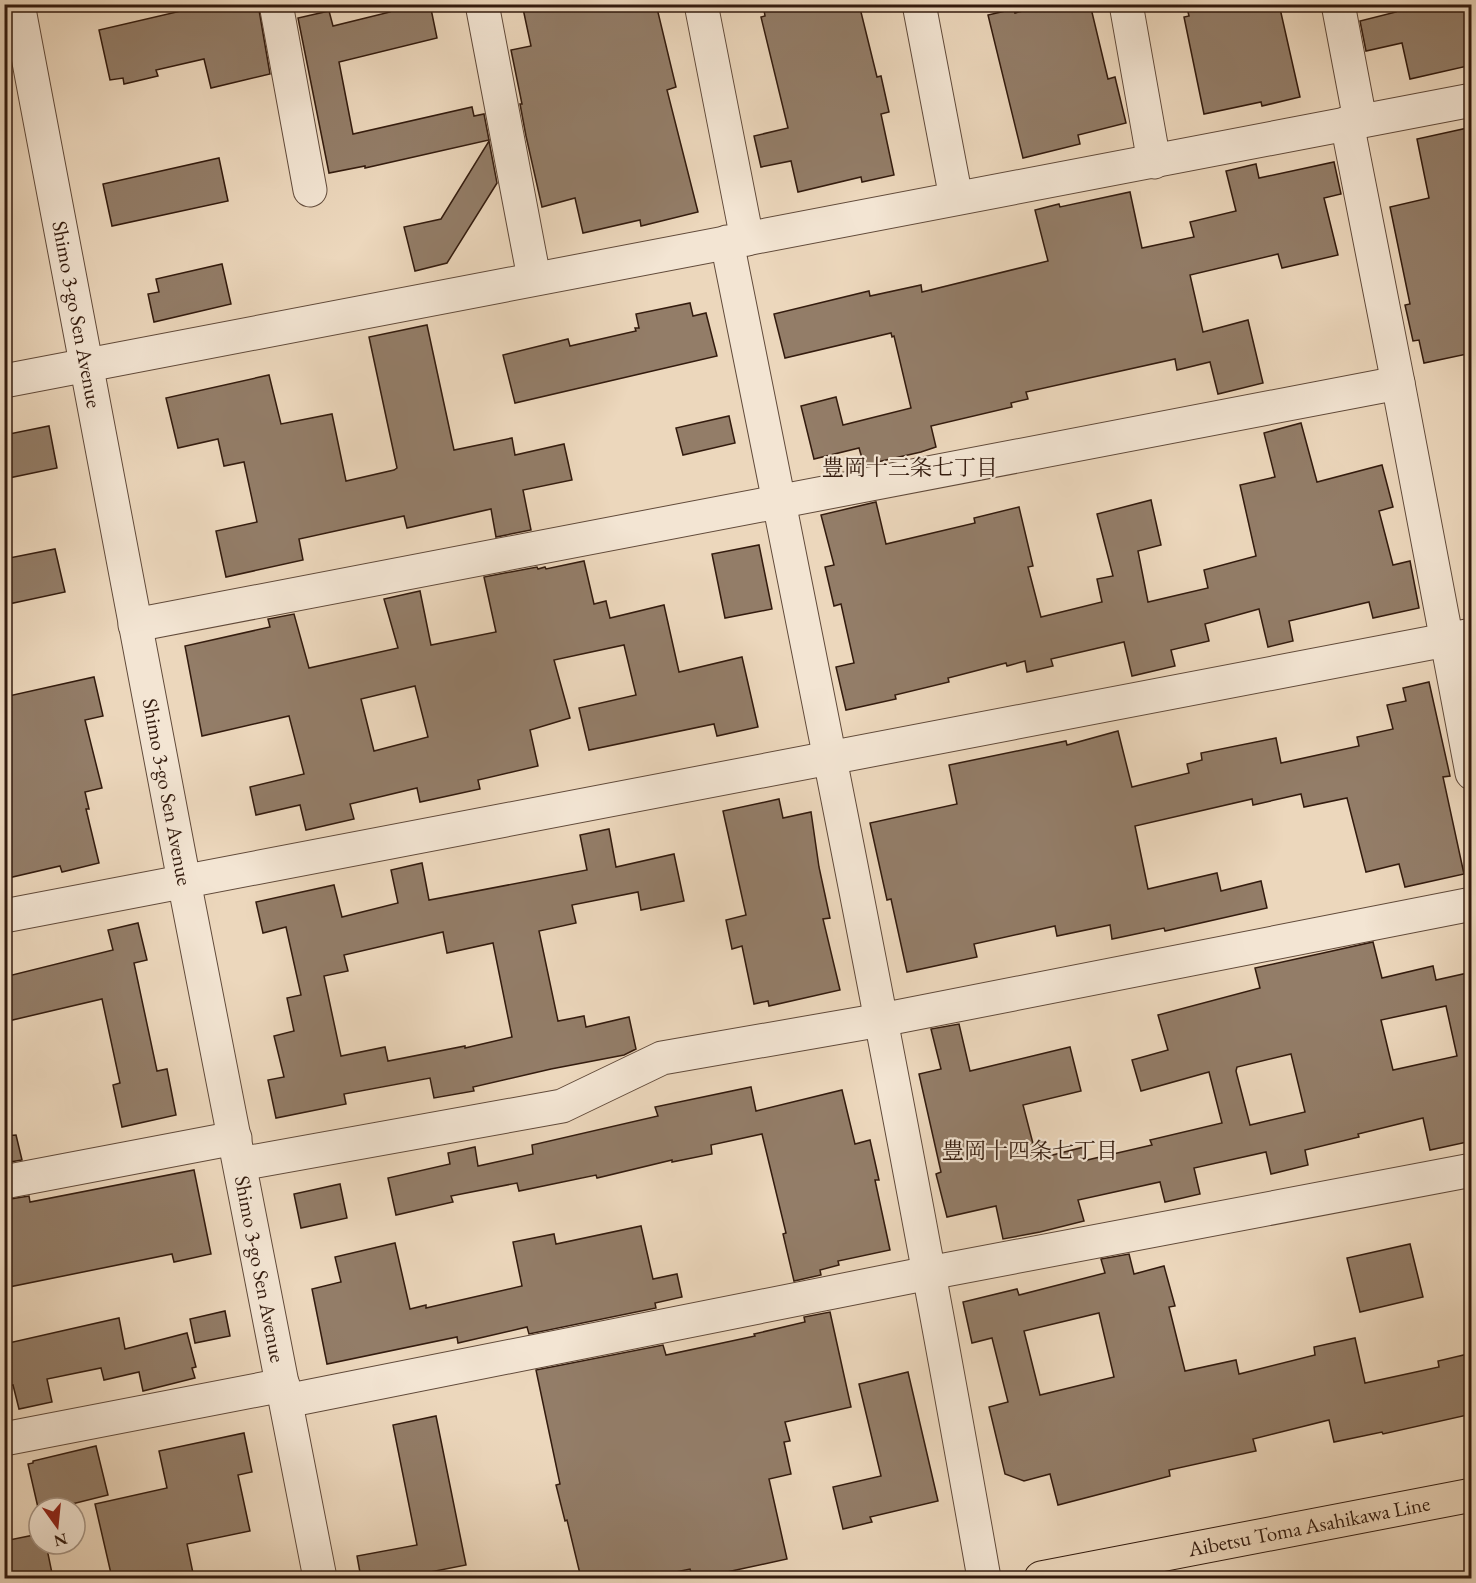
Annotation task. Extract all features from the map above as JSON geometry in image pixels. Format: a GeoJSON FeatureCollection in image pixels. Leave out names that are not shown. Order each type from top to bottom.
{"type":"FeatureCollection","features":[{"type":"Feature","properties":{"kind":"main road","name":"Aibetsu Toma Asahikawa Line"},"geometry":{"type":"LineString","coordinates":[[1041,1578],[1472,1495]]}},
{"type":"Feature","properties":{"kind":"street","name":"Shimo 3-go Sen Avenue"},"geometry":{"type":"LineString","coordinates":[[18,4],[184,881],[320,1578]]}},
{"type":"Feature","properties":{"kind":"street"},"geometry":{"type":"LineString","coordinates":[[276,4],[310,190]]}},
{"type":"Feature","properties":{"kind":"street"},"geometry":{"type":"LineString","coordinates":[[482,4],[534,278]]}},
{"type":"Feature","properties":{"kind":"street"},"geometry":{"type":"LineString","coordinates":[[701,4],[779,502],[881,1020],[984,1578]]}},
{"type":"Feature","properties":{"kind":"street"},"geometry":{"type":"LineString","coordinates":[[919,4],[956,198]]}},
{"type":"Feature","properties":{"kind":"street"},"geometry":{"type":"LineString","coordinates":[[1126,4],[1154,162]]}},
{"type":"Feature","properties":{"kind":"street"},"geometry":{"type":"LineString","coordinates":[[1338,4],[1353,122],[1398,382],[1459,637],[1472,773]]}},
{"type":"Feature","properties":{"kind":"street"},"geometry":{"type":"LineString","coordinates":[[4,381],[1472,100]]}},
{"type":"Feature","properties":{"kind":"street"},"geometry":{"type":"LineString","coordinates":[[135,625],[1398,382]]}},
{"type":"Feature","properties":{"kind":"street"},"geometry":{"type":"LineString","coordinates":[[4,916],[1459,637]]}},
{"type":"Feature","properties":{"kind":"street"},"geometry":{"type":"LineString","coordinates":[[4,1182],[562,1106],[662,1058],[881,1020],[1472,904]]}},
{"type":"Feature","properties":{"kind":"street"},"geometry":{"type":"LineString","coordinates":[[4,1439],[284,1393],[1472,1170]]}},
{"type":"Feature","properties":{"kind":"building"},"geometry":{"type":"Polygon","coordinates":[[[193,4],[258,4],[270,74],[211,88],[204,59],[156,70],[158,76],[124,84],[123,78],[110,80],[99,30],[194,8],[193,4]]]}},
{"type":"Feature","properties":{"kind":"building"},"geometry":{"type":"Polygon","coordinates":[[[388,4],[430,4],[437,38],[339,62],[353,134],[472,107],[474,116],[484,114],[489,140],[365,168],[365,166],[329,173],[298,18],[329,11],[333,26],[390,12],[388,4]]]}},
{"type":"Feature","properties":{"kind":"building"},"geometry":{"type":"Polygon","coordinates":[[[522,4],[656,4],[676,87],[667,90],[698,212],[641,226],[640,220],[583,233],[575,198],[542,207],[526,136],[511,50],[531,46],[522,4]]]}},
{"type":"Feature","properties":{"kind":"building"},"geometry":{"type":"Polygon","coordinates":[[[763,4],[859,4],[877,77],[881,76],[889,112],[881,114],[894,175],[862,182],[861,177],[798,192],[791,161],[761,167],[754,136],[788,128],[761,17],[765,16],[763,4]]]}},
{"type":"Feature","properties":{"kind":"building"},"geometry":{"type":"Polygon","coordinates":[[[1050,4],[1090,4],[1108,79],[1115,77],[1126,123],[1078,135],[1080,144],[1023,158],[988,15],[1014,9],[1015,13],[1050,4]]]}},
{"type":"Feature","properties":{"kind":"building"},"geometry":{"type":"Polygon","coordinates":[[[1186,4],[1279,4],[1300,97],[1262,106],[1261,102],[1204,114],[1184,17],[1189,16],[1186,4]]]}},
{"type":"Feature","properties":{"kind":"building"},"geometry":{"type":"Polygon","coordinates":[[[1394,4],[1472,4],[1472,65],[1410,79],[1402,43],[1366,51],[1360,21],[1396,12],[1394,4]]]}},
{"type":"Feature","properties":{"kind":"building"},"geometry":{"type":"Polygon","coordinates":[[[1472,127],[1472,353],[1424,363],[1419,340],[1413,341],[1405,305],[1410,304],[1390,207],[1429,198],[1417,139],[1472,127]]]}},
{"type":"Feature","properties":{"kind":"building"},"geometry":{"type":"Polygon","coordinates":[[[489,141],[497,183],[447,263],[415,271],[404,227],[441,219],[489,141]]]}},
{"type":"Feature","properties":{"kind":"building"},"geometry":{"type":"Polygon","coordinates":[[[219,158],[228,201],[112,226],[103,184],[219,158]]]}},
{"type":"Feature","properties":{"kind":"building"},"geometry":{"type":"Polygon","coordinates":[[[1334,162],[1341,194],[1324,198],[1338,255],[1282,268],[1278,254],[1190,275],[1203,332],[1248,320],[1263,383],[1218,394],[1210,362],[1177,370],[1175,359],[1026,392],[1028,399],[1011,403],[1012,407],[931,426],[936,447],[921,452],[864,465],[859,448],[814,459],[801,406],[836,397],[843,425],[911,408],[894,336],[892,337],[891,333],[785,358],[774,314],[869,291],[870,296],[921,285],[922,292],[1048,261],[1035,210],[1059,204],[1060,207],[1130,192],[1142,248],[1194,237],[1190,222],[1236,211],[1226,171],[1256,164],[1259,178],[1334,162]]]}},
{"type":"Feature","properties":{"kind":"building"},"geometry":{"type":"Polygon","coordinates":[[[222,264],[231,304],[154,322],[148,294],[159,292],[156,279],[222,264]]]}},
{"type":"Feature","properties":{"kind":"building"},"geometry":{"type":"Polygon","coordinates":[[[690,303],[693,316],[706,313],[717,356],[515,403],[503,355],[568,339],[570,346],[636,331],[635,328],[639,328],[636,314],[690,303]]]}},
{"type":"Feature","properties":{"kind":"building"},"geometry":{"type":"Polygon","coordinates":[[[427,325],[454,450],[512,438],[515,455],[564,444],[572,480],[523,490],[531,530],[496,537],[491,509],[407,528],[404,516],[299,539],[303,560],[226,577],[216,531],[257,522],[244,462],[224,466],[218,439],[178,448],[166,398],[269,375],[281,424],[332,414],[346,481],[394,470],[397,468],[369,337],[427,325]]]}},
{"type":"Feature","properties":{"kind":"building"},"geometry":{"type":"Polygon","coordinates":[[[729,416],[735,443],[683,455],[676,428],[729,416]]]}},
{"type":"Feature","properties":{"kind":"building"},"geometry":{"type":"Polygon","coordinates":[[[1301,423],[1317,482],[1382,465],[1393,507],[1379,511],[1393,565],[1410,561],[1419,608],[1373,618],[1369,602],[1289,621],[1293,641],[1268,647],[1259,609],[1205,624],[1209,641],[1171,650],[1175,666],[1132,676],[1124,642],[1051,659],[1053,666],[1027,672],[1025,661],[1007,666],[1006,663],[948,678],[949,682],[895,695],[896,699],[846,710],[836,667],[854,663],[841,604],[834,606],[825,567],[834,565],[821,515],[876,502],[886,544],[975,523],[974,518],[1019,507],[1033,566],[1028,567],[1041,617],[1102,602],[1097,579],[1113,576],[1097,514],[1151,500],[1161,545],[1138,551],[1148,602],[1208,588],[1204,570],[1256,556],[1240,485],[1275,477],[1264,433],[1301,423]]]}},
{"type":"Feature","properties":{"kind":"building"},"geometry":{"type":"Polygon","coordinates":[[[49,426],[57,468],[4,479],[4,435],[49,426]]]}},
{"type":"Feature","properties":{"kind":"building"},"geometry":{"type":"Polygon","coordinates":[[[759,545],[772,609],[725,618],[712,554],[759,545]]]}},
{"type":"Feature","properties":{"kind":"building"},"geometry":{"type":"Polygon","coordinates":[[[55,549],[65,592],[4,605],[4,559],[55,549]]]}},
{"type":"Feature","properties":{"kind":"building"},"geometry":{"type":"Polygon","coordinates":[[[584,561],[594,604],[606,601],[610,618],[664,605],[679,672],[742,657],[758,727],[717,736],[714,724],[589,750],[579,708],[636,695],[624,645],[554,660],[570,718],[530,730],[538,766],[478,780],[480,789],[420,802],[417,788],[350,804],[354,819],[306,830],[300,805],[256,815],[250,787],[304,774],[289,716],[202,736],[185,646],[270,627],[268,619],[294,614],[309,668],[398,648],[384,599],[420,591],[431,645],[496,632],[484,577],[537,567],[546,569],[584,561]],[[415,686],[361,699],[374,751],[428,737],[415,686]]]}},
{"type":"Feature","properties":{"kind":"building"},"geometry":{"type":"Polygon","coordinates":[[[94,677],[103,716],[85,720],[102,788],[85,792],[89,809],[86,809],[99,863],[62,872],[60,866],[4,879],[4,697],[94,677]]]}},
{"type":"Feature","properties":{"kind":"building"},"geometry":{"type":"Polygon","coordinates":[[[1429,682],[1450,776],[1443,777],[1464,874],[1405,887],[1399,864],[1366,872],[1347,798],[1304,807],[1301,794],[1253,805],[1252,799],[1135,826],[1148,889],[1217,873],[1221,891],[1261,881],[1267,908],[1165,931],[1164,928],[1112,939],[1110,925],[1057,936],[1055,926],[974,944],[977,957],[907,972],[891,899],[887,900],[870,823],[957,804],[949,765],[1066,741],[1067,745],[1118,731],[1132,787],[1189,773],[1187,764],[1202,760],[1201,753],[1276,738],[1281,763],[1359,746],[1357,737],[1393,729],[1387,705],[1406,701],[1403,688],[1429,682]]]}},
{"type":"Feature","properties":{"kind":"building"},"geometry":{"type":"Polygon","coordinates":[[[779,799],[783,818],[811,812],[819,867],[830,918],[823,919],[840,990],[769,1006],[768,1001],[754,1004],[742,946],[732,949],[726,920],[746,915],[723,811],[779,799]]]}},
{"type":"Feature","properties":{"kind":"building"},"geometry":{"type":"Polygon","coordinates":[[[609,829],[616,867],[674,854],[684,901],[641,910],[638,892],[572,905],[576,923],[539,931],[558,1021],[584,1016],[586,1027],[629,1017],[636,1049],[624,1055],[551,1069],[473,1087],[474,1091],[434,1098],[430,1078],[344,1094],[346,1104],[276,1118],[268,1080],[284,1077],[274,1036],[294,1031],[287,998],[301,995],[286,927],[263,933],[256,902],[334,885],[342,917],[398,903],[391,870],[422,863],[429,900],[587,870],[580,835],[609,829]],[[443,932],[344,955],[348,971],[324,976],[341,1056],[385,1047],[388,1061],[465,1046],[465,1048],[512,1037],[493,943],[447,953],[443,932]]]}},
{"type":"Feature","properties":{"kind":"building"},"geometry":{"type":"Polygon","coordinates":[[[138,923],[147,960],[134,963],[157,1071],[167,1069],[176,1115],[122,1127],[113,1085],[120,1083],[102,999],[4,1022],[4,977],[113,950],[108,930],[138,923]]]}},
{"type":"Feature","properties":{"kind":"building"},"geometry":{"type":"Polygon","coordinates":[[[1373,942],[1382,978],[1433,966],[1436,980],[1472,972],[1472,1141],[1430,1150],[1423,1118],[1305,1150],[1308,1165],[1271,1174],[1266,1152],[1194,1168],[1200,1194],[1165,1202],[1160,1182],[1078,1200],[1084,1221],[1003,1239],[996,1206],[947,1217],[936,1174],[941,1172],[919,1074],[941,1069],[931,1029],[959,1024],[970,1071],[1070,1047],[1081,1091],[1023,1105],[1037,1159],[1084,1147],[1087,1160],[1152,1145],[1150,1140],[1222,1123],[1209,1072],[1141,1091],[1132,1060],[1168,1050],[1158,1015],[1260,988],[1255,968],[1373,942]],[[1446,1006],[1381,1020],[1393,1070],[1457,1056],[1446,1006]],[[1291,1054],[1237,1067],[1236,1071],[1250,1125],[1305,1112],[1291,1054]]]}},
{"type":"Feature","properties":{"kind":"building"},"geometry":{"type":"Polygon","coordinates":[[[751,1087],[756,1111],[842,1090],[855,1144],[870,1140],[879,1180],[875,1180],[890,1250],[838,1261],[839,1265],[820,1270],[821,1275],[794,1281],[783,1234],[786,1233],[762,1134],[711,1145],[712,1154],[672,1162],[672,1160],[597,1178],[596,1175],[519,1191],[517,1183],[451,1196],[453,1202],[396,1215],[388,1178],[450,1164],[448,1153],[475,1147],[478,1166],[533,1154],[532,1145],[658,1116],[655,1107],[751,1087]]]}},
{"type":"Feature","properties":{"kind":"building"},"geometry":{"type":"Polygon","coordinates":[[[16,1135],[22,1160],[4,1163],[4,1136],[16,1135]]]}},
{"type":"Feature","properties":{"kind":"building"},"geometry":{"type":"Polygon","coordinates":[[[194,1170],[211,1254],[174,1262],[172,1254],[4,1288],[4,1200],[29,1196],[30,1202],[194,1170]]]}},
{"type":"Feature","properties":{"kind":"building"},"geometry":{"type":"Polygon","coordinates":[[[340,1184],[347,1218],[301,1228],[294,1194],[340,1184]]]}},
{"type":"Feature","properties":{"kind":"building"},"geometry":{"type":"Polygon","coordinates":[[[641,1226],[653,1279],[677,1274],[682,1297],[655,1303],[656,1308],[529,1334],[527,1327],[458,1343],[457,1337],[327,1364],[312,1289],[341,1282],[335,1257],[395,1243],[410,1309],[426,1305],[426,1308],[522,1286],[513,1242],[554,1234],[556,1244],[641,1226]]]}},
{"type":"Feature","properties":{"kind":"building"},"geometry":{"type":"Polygon","coordinates":[[[1410,1244],[1423,1297],[1360,1312],[1347,1258],[1410,1244]]]}},
{"type":"Feature","properties":{"kind":"building"},"geometry":{"type":"Polygon","coordinates":[[[1129,1254],[1134,1274],[1164,1266],[1175,1306],[1169,1307],[1185,1371],[1236,1360],[1239,1374],[1315,1355],[1314,1347],[1355,1338],[1365,1383],[1439,1367],[1438,1361],[1472,1353],[1472,1414],[1383,1434],[1382,1432],[1334,1442],[1329,1420],[1253,1439],[1256,1451],[1169,1470],[1170,1476],[1058,1505],[1050,1474],[1024,1481],[1005,1474],[989,1407],[1008,1402],[992,1338],[972,1343],[963,1302],[1017,1289],[1019,1295],[1105,1273],[1101,1259],[1129,1254]],[[1099,1313],[1024,1331],[1040,1395],[1114,1377],[1099,1313]]]}},
{"type":"Feature","properties":{"kind":"building"},"geometry":{"type":"Polygon","coordinates":[[[225,1311],[230,1336],[195,1343],[190,1319],[225,1311]]]}},
{"type":"Feature","properties":{"kind":"building"},"geometry":{"type":"Polygon","coordinates":[[[830,1312],[851,1407],[785,1422],[790,1441],[784,1442],[791,1474],[769,1479],[787,1559],[699,1578],[693,1578],[690,1569],[646,1578],[581,1578],[556,1485],[560,1484],[536,1370],[663,1345],[666,1355],[755,1336],[754,1334],[805,1322],[804,1317],[830,1312]]]}},
{"type":"Feature","properties":{"kind":"building"},"geometry":{"type":"Polygon","coordinates":[[[119,1318],[125,1349],[187,1333],[196,1367],[192,1368],[195,1378],[143,1391],[139,1372],[104,1380],[101,1368],[47,1379],[52,1402],[19,1409],[13,1385],[4,1387],[4,1344],[119,1318]]]}},
{"type":"Feature","properties":{"kind":"building"},"geometry":{"type":"Polygon","coordinates":[[[908,1372],[938,1501],[870,1517],[872,1522],[843,1529],[833,1487],[881,1476],[859,1384],[908,1372]]]}},
{"type":"Feature","properties":{"kind":"building"},"geometry":{"type":"Polygon","coordinates":[[[436,1416],[466,1565],[400,1578],[361,1578],[357,1556],[417,1545],[393,1425],[436,1416]]]}},
{"type":"Feature","properties":{"kind":"building"},"geometry":{"type":"Polygon","coordinates":[[[244,1433],[252,1472],[238,1475],[250,1531],[187,1544],[194,1578],[112,1578],[95,1504],[167,1488],[159,1451],[244,1433]]]}},
{"type":"Feature","properties":{"kind":"building"},"geometry":{"type":"Polygon","coordinates":[[[96,1446],[108,1495],[87,1500],[87,1496],[35,1496],[28,1464],[96,1446]]]}},
{"type":"Feature","properties":{"kind":"building"},"geometry":{"type":"Polygon","coordinates":[[[27,1536],[27,1556],[48,1556],[53,1578],[4,1578],[4,1541],[27,1536]]]}},
{"type":"Feature","properties":{"kind":"district","name":"豊岡十三条七丁目"},"geometry":{"type":"Point","coordinates":[910,467]}},
{"type":"Feature","properties":{"kind":"district","name":"豊岡十四条七丁目"},"geometry":{"type":"Point","coordinates":[1030,1150]}}]}
